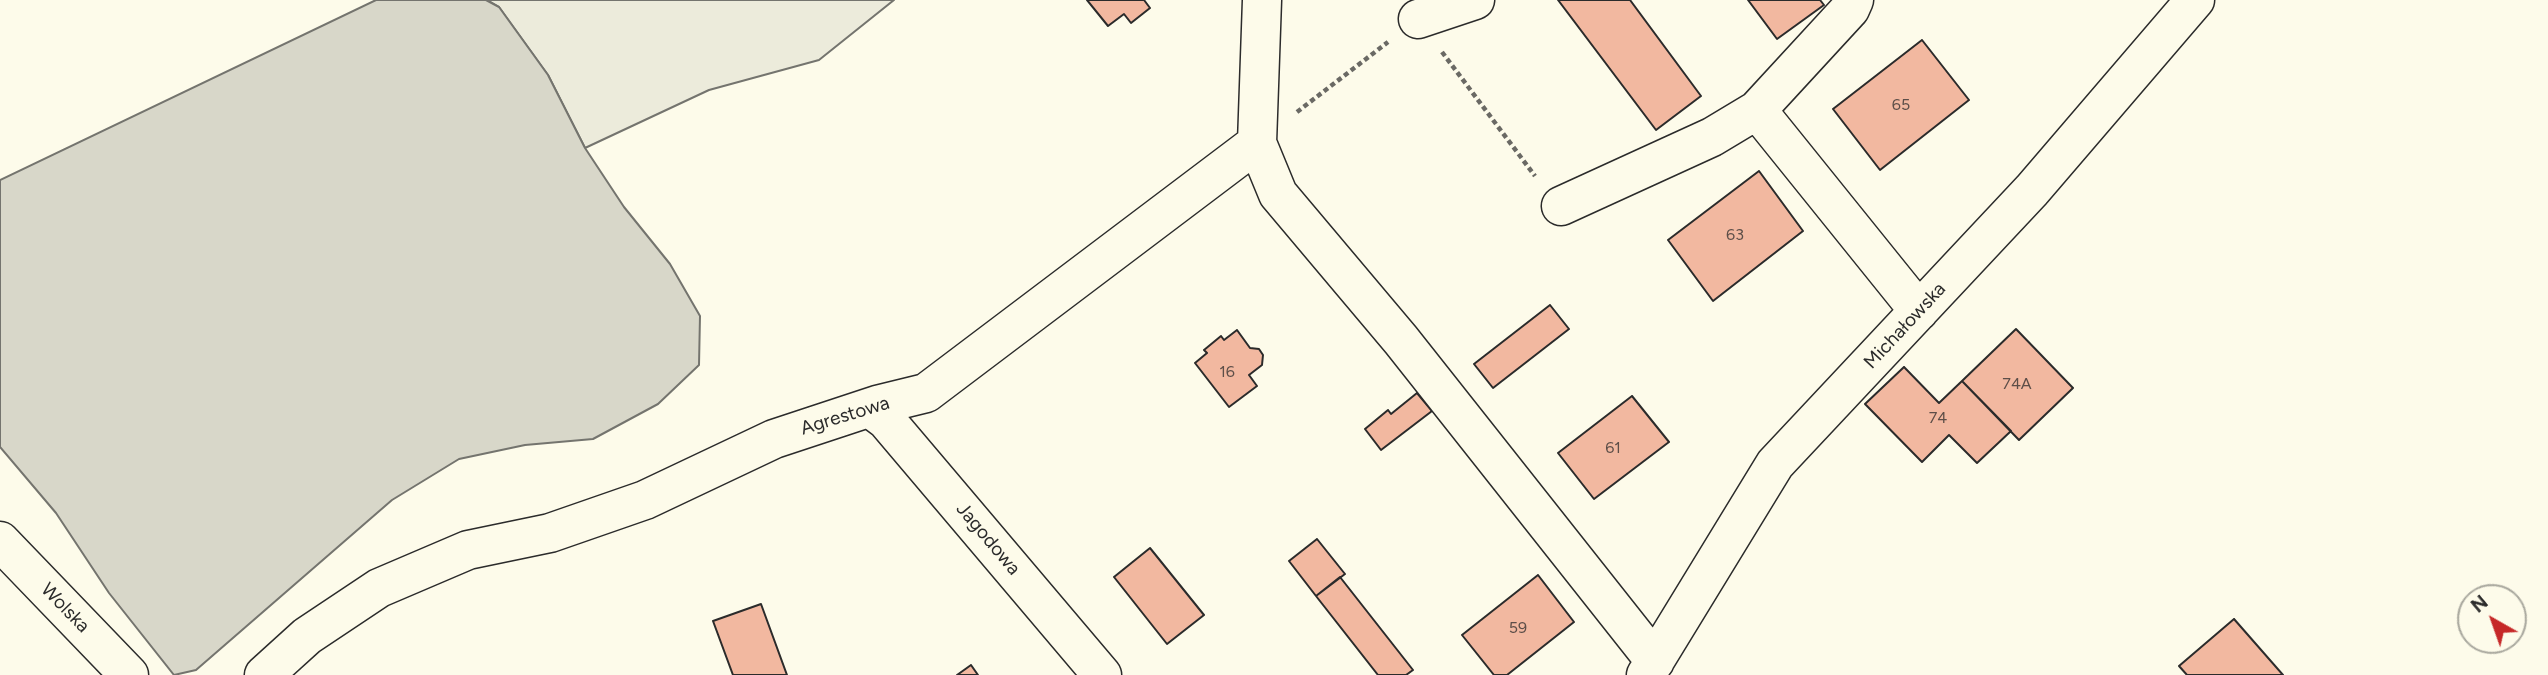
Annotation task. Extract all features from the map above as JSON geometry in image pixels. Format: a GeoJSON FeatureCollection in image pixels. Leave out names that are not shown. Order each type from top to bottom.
{"type":"FeatureCollection","features":[{"type":"Feature","properties":{"kind":"street"},"geometry":{"type":"LineString","coordinates":[[1262,0],[1257,143],[1278,194],[1401,340],[1650,668]]}},
{"type":"Feature","properties":{"kind":"street"},"geometry":{"type":"LineString","coordinates":[[1418,19],[1475,0]]}},
{"type":"Feature","properties":{"kind":"street"},"geometry":{"type":"LineString","coordinates":[[1561,206],[1712,137],[1757,110],[1850,9],[1854,0]]}},
{"type":"Feature","properties":{"kind":"street","name":"Michałowska"},"geometry":{"type":"LineString","coordinates":[[1650,668],[1775,464],[2032,190],[2195,0]]}},
{"type":"Feature","properties":{"kind":"street"},"geometry":{"type":"LineString","coordinates":[[1757,110],[1919,311]]}},
{"type":"Feature","properties":{"kind":"street","name":"Agrestowa"},"geometry":{"type":"LineString","coordinates":[[264,675],[307,636],[379,587],[468,550],[550,533],[645,500],[774,439],[926,393],[1257,143]]}},
{"type":"Feature","properties":{"kind":"street","name":"Jagodowa"},"geometry":{"type":"LineString","coordinates":[[870,408],[886,420],[904,440],[1102,675]]}},
{"type":"Feature","properties":{"kind":"street","name":"Wolska"},"geometry":{"type":"LineString","coordinates":[[0,541],[129,675]]}},
{"type":"Feature","properties":{"kind":"path"},"geometry":{"type":"LineString","coordinates":[[1257,143],[1418,19],[1528,168],[1561,206]]}},
{"type":"Feature","properties":{"kind":"shaded area"},"geometry":{"type":"Polygon","coordinates":[[[376,0],[486,0],[499,7],[548,75],[585,148],[624,207],[670,264],[700,316],[699,365],[658,404],[593,439],[525,445],[459,459],[392,500],[196,670],[174,675],[109,593],[56,513],[0,447],[0,180],[376,0]]]}},
{"type":"Feature","properties":{"kind":"shaded area"},"geometry":{"type":"Polygon","coordinates":[[[487,0],[894,0],[819,60],[709,90],[585,148],[548,75],[499,7],[487,0]]]}},
{"type":"Feature","properties":{"kind":"building"},"geometry":{"type":"Polygon","coordinates":[[[1087,0],[1144,0],[1150,8],[1131,23],[1124,14],[1108,26],[1087,0]]]}},
{"type":"Feature","properties":{"kind":"building"},"geometry":{"type":"Polygon","coordinates":[[[1558,0],[1630,0],[1701,96],[1656,130],[1558,0]]]}},
{"type":"Feature","properties":{"kind":"building"},"geometry":{"type":"Polygon","coordinates":[[[1748,0],[1820,0],[1824,5],[1777,39],[1748,0]]]}},
{"type":"Feature","properties":{"kind":"building"},"geometry":{"type":"Polygon","coordinates":[[[1922,40],[1969,100],[1880,170],[1833,109],[1922,40]]]}},
{"type":"Feature","properties":{"kind":"building"},"geometry":{"type":"Polygon","coordinates":[[[1759,171],[1803,231],[1713,301],[1668,240],[1759,171]]]}},
{"type":"Feature","properties":{"kind":"building"},"geometry":{"type":"Polygon","coordinates":[[[1550,305],[1569,329],[1493,388],[1474,364],[1550,305]]]}},
{"type":"Feature","properties":{"kind":"building"},"geometry":{"type":"Polygon","coordinates":[[[2016,329],[2073,388],[2019,440],[1962,381],[2016,329]]]}},
{"type":"Feature","properties":{"kind":"building"},"geometry":{"type":"Polygon","coordinates":[[[1237,330],[1250,348],[1259,349],[1263,355],[1262,365],[1249,375],[1257,386],[1229,407],[1195,363],[1207,353],[1204,350],[1221,336],[1224,340],[1237,330]]]}},
{"type":"Feature","properties":{"kind":"building"},"geometry":{"type":"Polygon","coordinates":[[[1904,367],[1939,403],[1962,381],[2011,431],[1977,463],[1949,435],[1922,462],[1865,404],[1904,367]]]}},
{"type":"Feature","properties":{"kind":"building"},"geometry":{"type":"Polygon","coordinates":[[[1417,393],[1432,411],[1381,450],[1365,429],[1388,410],[1391,414],[1417,393]]]}},
{"type":"Feature","properties":{"kind":"building"},"geometry":{"type":"Polygon","coordinates":[[[1632,396],[1669,442],[1594,499],[1558,453],[1632,396]]]}},
{"type":"Feature","properties":{"kind":"building"},"geometry":{"type":"Polygon","coordinates":[[[1317,539],[1345,574],[1316,596],[1289,561],[1317,539]]]}},
{"type":"Feature","properties":{"kind":"building"},"geometry":{"type":"Polygon","coordinates":[[[1150,548],[1204,615],[1167,644],[1114,577],[1150,548]]]}},
{"type":"Feature","properties":{"kind":"building"},"geometry":{"type":"Polygon","coordinates":[[[1538,575],[1574,622],[1507,675],[1494,675],[1462,635],[1538,575]]]}},
{"type":"Feature","properties":{"kind":"building"},"geometry":{"type":"Polygon","coordinates":[[[1340,577],[1413,670],[1406,675],[1378,675],[1316,596],[1340,577]]]}},
{"type":"Feature","properties":{"kind":"building"},"geometry":{"type":"Polygon","coordinates":[[[761,604],[787,675],[733,675],[713,621],[761,604]]]}},
{"type":"Feature","properties":{"kind":"building"},"geometry":{"type":"Polygon","coordinates":[[[2234,619],[2283,675],[2187,675],[2179,666],[2234,619]]]}},
{"type":"Feature","properties":{"kind":"building"},"geometry":{"type":"Polygon","coordinates":[[[971,665],[978,675],[957,675],[971,665]]]}}]}
